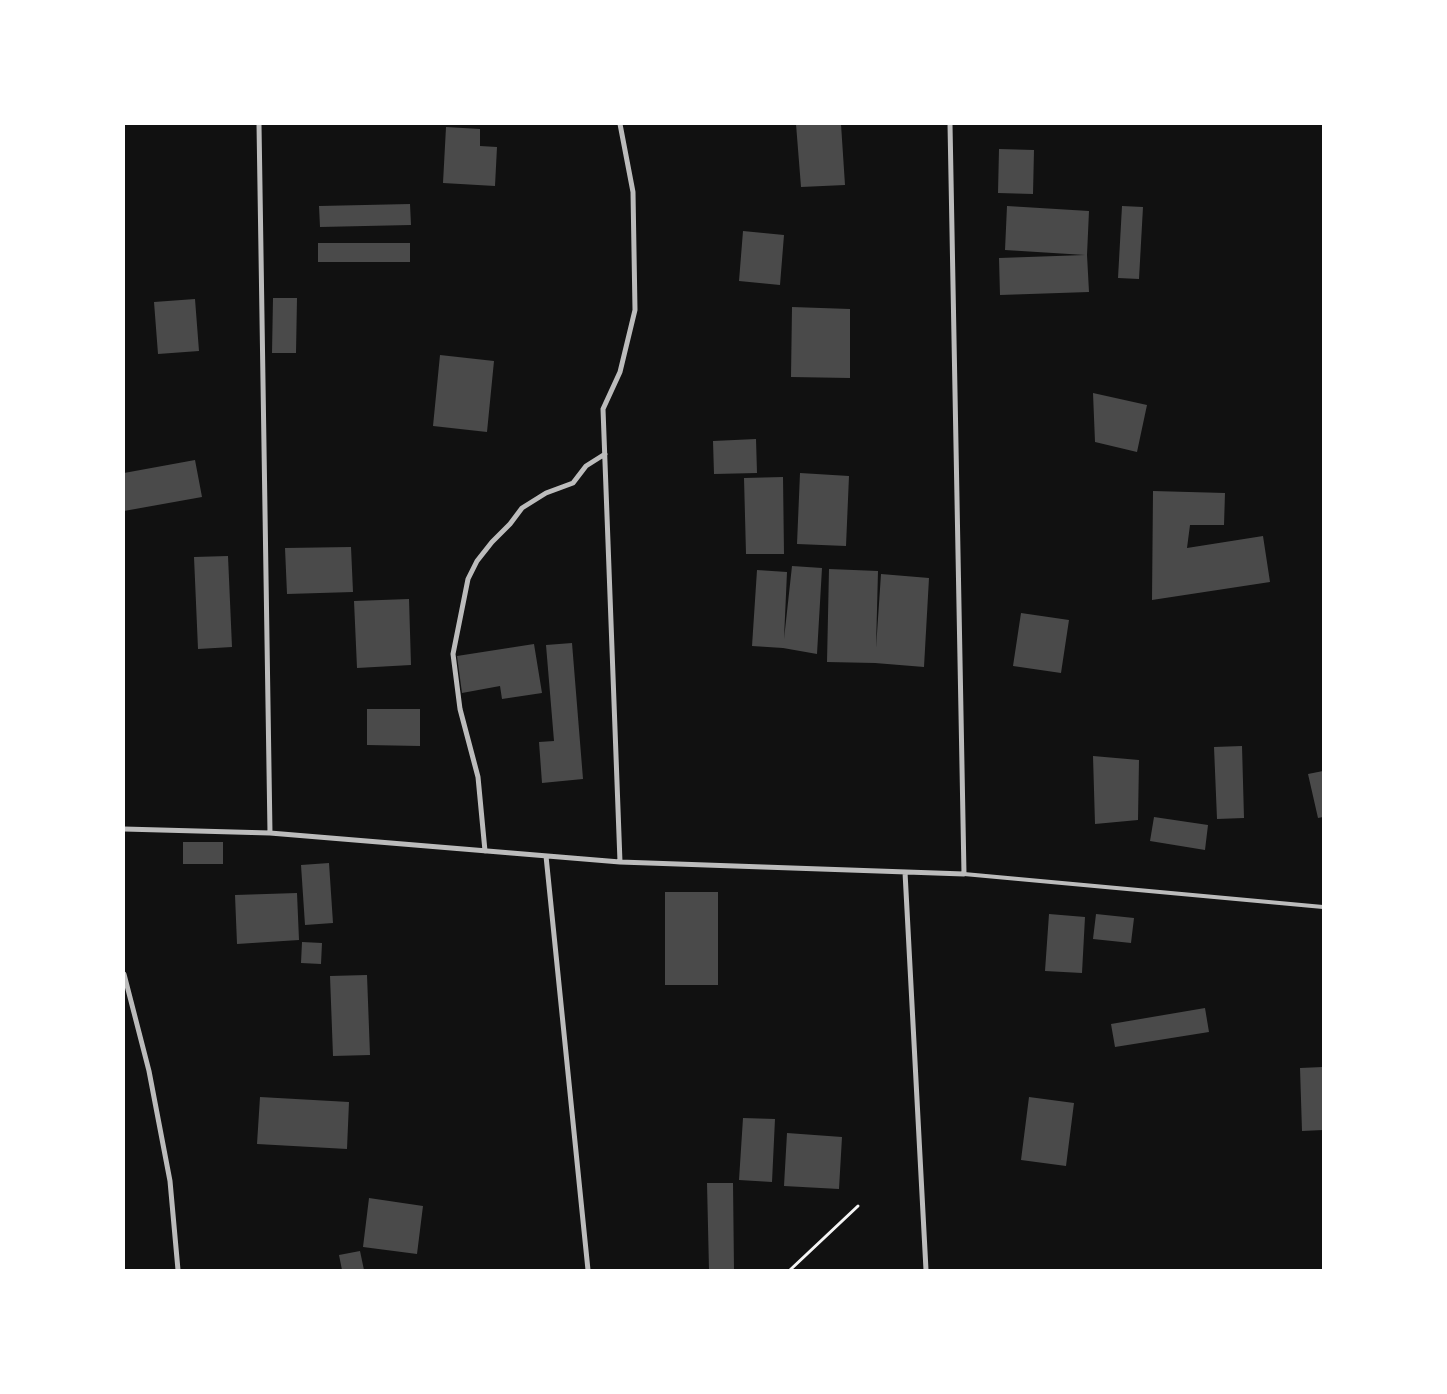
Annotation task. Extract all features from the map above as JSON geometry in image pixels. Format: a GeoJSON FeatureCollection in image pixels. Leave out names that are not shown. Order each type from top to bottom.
{"type":"FeatureCollection","features":[{"type":"Feature","properties":{"kind":"street"},"geometry":{"type":"LineString","coordinates":[[259,124],[270,834]]}},
{"type":"Feature","properties":{"kind":"street"},"geometry":{"type":"LineString","coordinates":[[620,124],[633,192],[635,310],[620,372],[603,409],[620,862]]}},
{"type":"Feature","properties":{"kind":"street"},"geometry":{"type":"LineString","coordinates":[[124,829],[270,834],[620,862],[964,874],[950,124]]}},
{"type":"Feature","properties":{"kind":"street"},"geometry":{"type":"LineString","coordinates":[[485,851],[478,777],[460,709],[453,654],[468,579],[477,561],[522,508],[546,493],[573,482],[586,466],[605,454]]}},
{"type":"Feature","properties":{"kind":"street"},"geometry":{"type":"LineString","coordinates":[[546,856],[588,1270]]}},
{"type":"Feature","properties":{"kind":"street"},"geometry":{"type":"LineString","coordinates":[[904,872],[926,1270]]}},
{"type":"Feature","properties":{"kind":"street"},"geometry":{"type":"LineString","coordinates":[[124,974],[150,1071],[170,1181],[178,1270]]}},
{"type":"Feature","properties":{"kind":"lane"},"geometry":{"type":"LineString","coordinates":[[964,874],[1323,907]]}},
{"type":"Feature","properties":{"kind":"path"},"geometry":{"type":"LineString","coordinates":[[790,1270],[858,1206]]}},
{"type":"Feature","properties":{"kind":"building"},"geometry":{"type":"Polygon","coordinates":[[[796,124],[841,124],[845,185],[801,187],[796,124]]]}},
{"type":"Feature","properties":{"kind":"building"},"geometry":{"type":"Polygon","coordinates":[[[446,127],[480,129],[480,146],[497,147],[495,186],[443,183],[446,127]]]}},
{"type":"Feature","properties":{"kind":"building"},"geometry":{"type":"Polygon","coordinates":[[[999,149],[1034,150],[1033,194],[998,193],[999,149]]]}},
{"type":"Feature","properties":{"kind":"building"},"geometry":{"type":"Polygon","coordinates":[[[410,204],[411,225],[320,227],[319,206],[410,204]]]}},
{"type":"Feature","properties":{"kind":"building"},"geometry":{"type":"Polygon","coordinates":[[[1007,206],[1089,211],[1087,255],[1089,292],[1000,295],[999,258],[1085,255],[1005,250],[1007,206]]]}},
{"type":"Feature","properties":{"kind":"building"},"geometry":{"type":"Polygon","coordinates":[[[1122,206],[1143,207],[1139,279],[1118,278],[1122,206]]]}},
{"type":"Feature","properties":{"kind":"building"},"geometry":{"type":"Polygon","coordinates":[[[743,231],[784,235],[780,285],[739,281],[743,231]]]}},
{"type":"Feature","properties":{"kind":"building"},"geometry":{"type":"Polygon","coordinates":[[[318,243],[410,243],[410,262],[318,262],[318,243]]]}},
{"type":"Feature","properties":{"kind":"building"},"geometry":{"type":"Polygon","coordinates":[[[273,298],[297,298],[296,353],[272,353],[273,298]]]}},
{"type":"Feature","properties":{"kind":"building"},"geometry":{"type":"Polygon","coordinates":[[[195,299],[199,351],[158,354],[154,302],[195,299]]]}},
{"type":"Feature","properties":{"kind":"building"},"geometry":{"type":"Polygon","coordinates":[[[792,307],[850,309],[850,378],[791,377],[792,307]]]}},
{"type":"Feature","properties":{"kind":"building"},"geometry":{"type":"Polygon","coordinates":[[[440,355],[494,361],[487,432],[433,426],[440,355]]]}},
{"type":"Feature","properties":{"kind":"building"},"geometry":{"type":"Polygon","coordinates":[[[1093,393],[1147,405],[1137,452],[1095,442],[1093,393]]]}},
{"type":"Feature","properties":{"kind":"building"},"geometry":{"type":"Polygon","coordinates":[[[756,439],[757,473],[714,474],[713,441],[756,439]]]}},
{"type":"Feature","properties":{"kind":"building"},"geometry":{"type":"Polygon","coordinates":[[[195,460],[202,497],[124,511],[124,473],[195,460]]]}},
{"type":"Feature","properties":{"kind":"building"},"geometry":{"type":"Polygon","coordinates":[[[800,473],[849,476],[846,546],[797,544],[800,473]]]}},
{"type":"Feature","properties":{"kind":"building"},"geometry":{"type":"Polygon","coordinates":[[[783,477],[784,554],[746,554],[744,478],[783,477]]]}},
{"type":"Feature","properties":{"kind":"building"},"geometry":{"type":"Polygon","coordinates":[[[1153,491],[1225,493],[1224,525],[1190,525],[1187,548],[1263,536],[1270,582],[1152,600],[1153,491]]]}},
{"type":"Feature","properties":{"kind":"building"},"geometry":{"type":"Polygon","coordinates":[[[351,547],[353,592],[287,594],[285,548],[351,547]]]}},
{"type":"Feature","properties":{"kind":"building"},"geometry":{"type":"Polygon","coordinates":[[[228,556],[232,647],[198,649],[194,557],[228,556]]]}},
{"type":"Feature","properties":{"kind":"building"},"geometry":{"type":"Polygon","coordinates":[[[792,566],[822,568],[817,654],[783,648],[752,646],[757,570],[787,572],[784,639],[792,566]]]}},
{"type":"Feature","properties":{"kind":"building"},"geometry":{"type":"Polygon","coordinates":[[[829,569],[878,571],[876,648],[881,574],[929,578],[924,667],[827,662],[829,569]]]}},
{"type":"Feature","properties":{"kind":"building"},"geometry":{"type":"Polygon","coordinates":[[[409,599],[411,665],[357,668],[354,601],[409,599]]]}},
{"type":"Feature","properties":{"kind":"building"},"geometry":{"type":"Polygon","coordinates":[[[1021,613],[1069,620],[1061,673],[1013,666],[1021,613]]]}},
{"type":"Feature","properties":{"kind":"building"},"geometry":{"type":"Polygon","coordinates":[[[572,643],[583,779],[542,783],[539,742],[554,741],[546,645],[572,643]]]}},
{"type":"Feature","properties":{"kind":"building"},"geometry":{"type":"Polygon","coordinates":[[[534,644],[542,693],[502,699],[500,686],[462,693],[457,656],[534,644]]]}},
{"type":"Feature","properties":{"kind":"building"},"geometry":{"type":"Polygon","coordinates":[[[367,709],[420,709],[420,746],[367,745],[367,709]]]}},
{"type":"Feature","properties":{"kind":"building"},"geometry":{"type":"Polygon","coordinates":[[[1242,746],[1244,818],[1217,819],[1214,747],[1242,746]]]}},
{"type":"Feature","properties":{"kind":"building"},"geometry":{"type":"Polygon","coordinates":[[[1093,756],[1139,760],[1138,820],[1095,824],[1093,756]]]}},
{"type":"Feature","properties":{"kind":"building"},"geometry":{"type":"Polygon","coordinates":[[[1323,771],[1323,817],[1318,818],[1308,774],[1323,771]]]}},
{"type":"Feature","properties":{"kind":"building"},"geometry":{"type":"Polygon","coordinates":[[[1154,817],[1208,825],[1205,850],[1150,841],[1154,817]]]}},
{"type":"Feature","properties":{"kind":"building"},"geometry":{"type":"Polygon","coordinates":[[[183,842],[223,842],[223,864],[183,864],[183,842]]]}},
{"type":"Feature","properties":{"kind":"building"},"geometry":{"type":"Polygon","coordinates":[[[329,863],[333,923],[305,925],[301,865],[329,863]]]}},
{"type":"Feature","properties":{"kind":"building"},"geometry":{"type":"Polygon","coordinates":[[[665,892],[718,892],[718,985],[665,985],[665,892]]]}},
{"type":"Feature","properties":{"kind":"building"},"geometry":{"type":"Polygon","coordinates":[[[297,893],[299,940],[237,944],[235,895],[297,893]]]}},
{"type":"Feature","properties":{"kind":"building"},"geometry":{"type":"Polygon","coordinates":[[[1049,914],[1085,917],[1082,973],[1045,971],[1049,914]]]}},
{"type":"Feature","properties":{"kind":"building"},"geometry":{"type":"Polygon","coordinates":[[[1096,914],[1134,918],[1131,943],[1093,939],[1096,914]]]}},
{"type":"Feature","properties":{"kind":"building"},"geometry":{"type":"Polygon","coordinates":[[[302,942],[322,943],[321,964],[301,963],[302,942]]]}},
{"type":"Feature","properties":{"kind":"building"},"geometry":{"type":"Polygon","coordinates":[[[367,975],[370,1055],[333,1056],[330,976],[367,975]]]}},
{"type":"Feature","properties":{"kind":"building"},"geometry":{"type":"Polygon","coordinates":[[[1205,1008],[1209,1032],[1115,1047],[1111,1024],[1205,1008]]]}},
{"type":"Feature","properties":{"kind":"building"},"geometry":{"type":"Polygon","coordinates":[[[1323,1067],[1323,1130],[1302,1131],[1300,1068],[1323,1067]]]}},
{"type":"Feature","properties":{"kind":"building"},"geometry":{"type":"Polygon","coordinates":[[[260,1097],[349,1102],[347,1149],[257,1144],[260,1097]]]}},
{"type":"Feature","properties":{"kind":"building"},"geometry":{"type":"Polygon","coordinates":[[[1029,1097],[1074,1103],[1066,1166],[1021,1160],[1029,1097]]]}},
{"type":"Feature","properties":{"kind":"building"},"geometry":{"type":"Polygon","coordinates":[[[743,1118],[775,1119],[772,1182],[739,1180],[743,1118]]]}},
{"type":"Feature","properties":{"kind":"building"},"geometry":{"type":"Polygon","coordinates":[[[787,1133],[842,1137],[839,1189],[784,1186],[787,1133]]]}},
{"type":"Feature","properties":{"kind":"building"},"geometry":{"type":"Polygon","coordinates":[[[707,1183],[733,1183],[734,1270],[709,1270],[707,1183]]]}},
{"type":"Feature","properties":{"kind":"building"},"geometry":{"type":"Polygon","coordinates":[[[369,1198],[423,1206],[417,1254],[363,1247],[369,1198]]]}},
{"type":"Feature","properties":{"kind":"building"},"geometry":{"type":"Polygon","coordinates":[[[360,1251],[364,1270],[342,1270],[339,1255],[360,1251]]]}}]}
